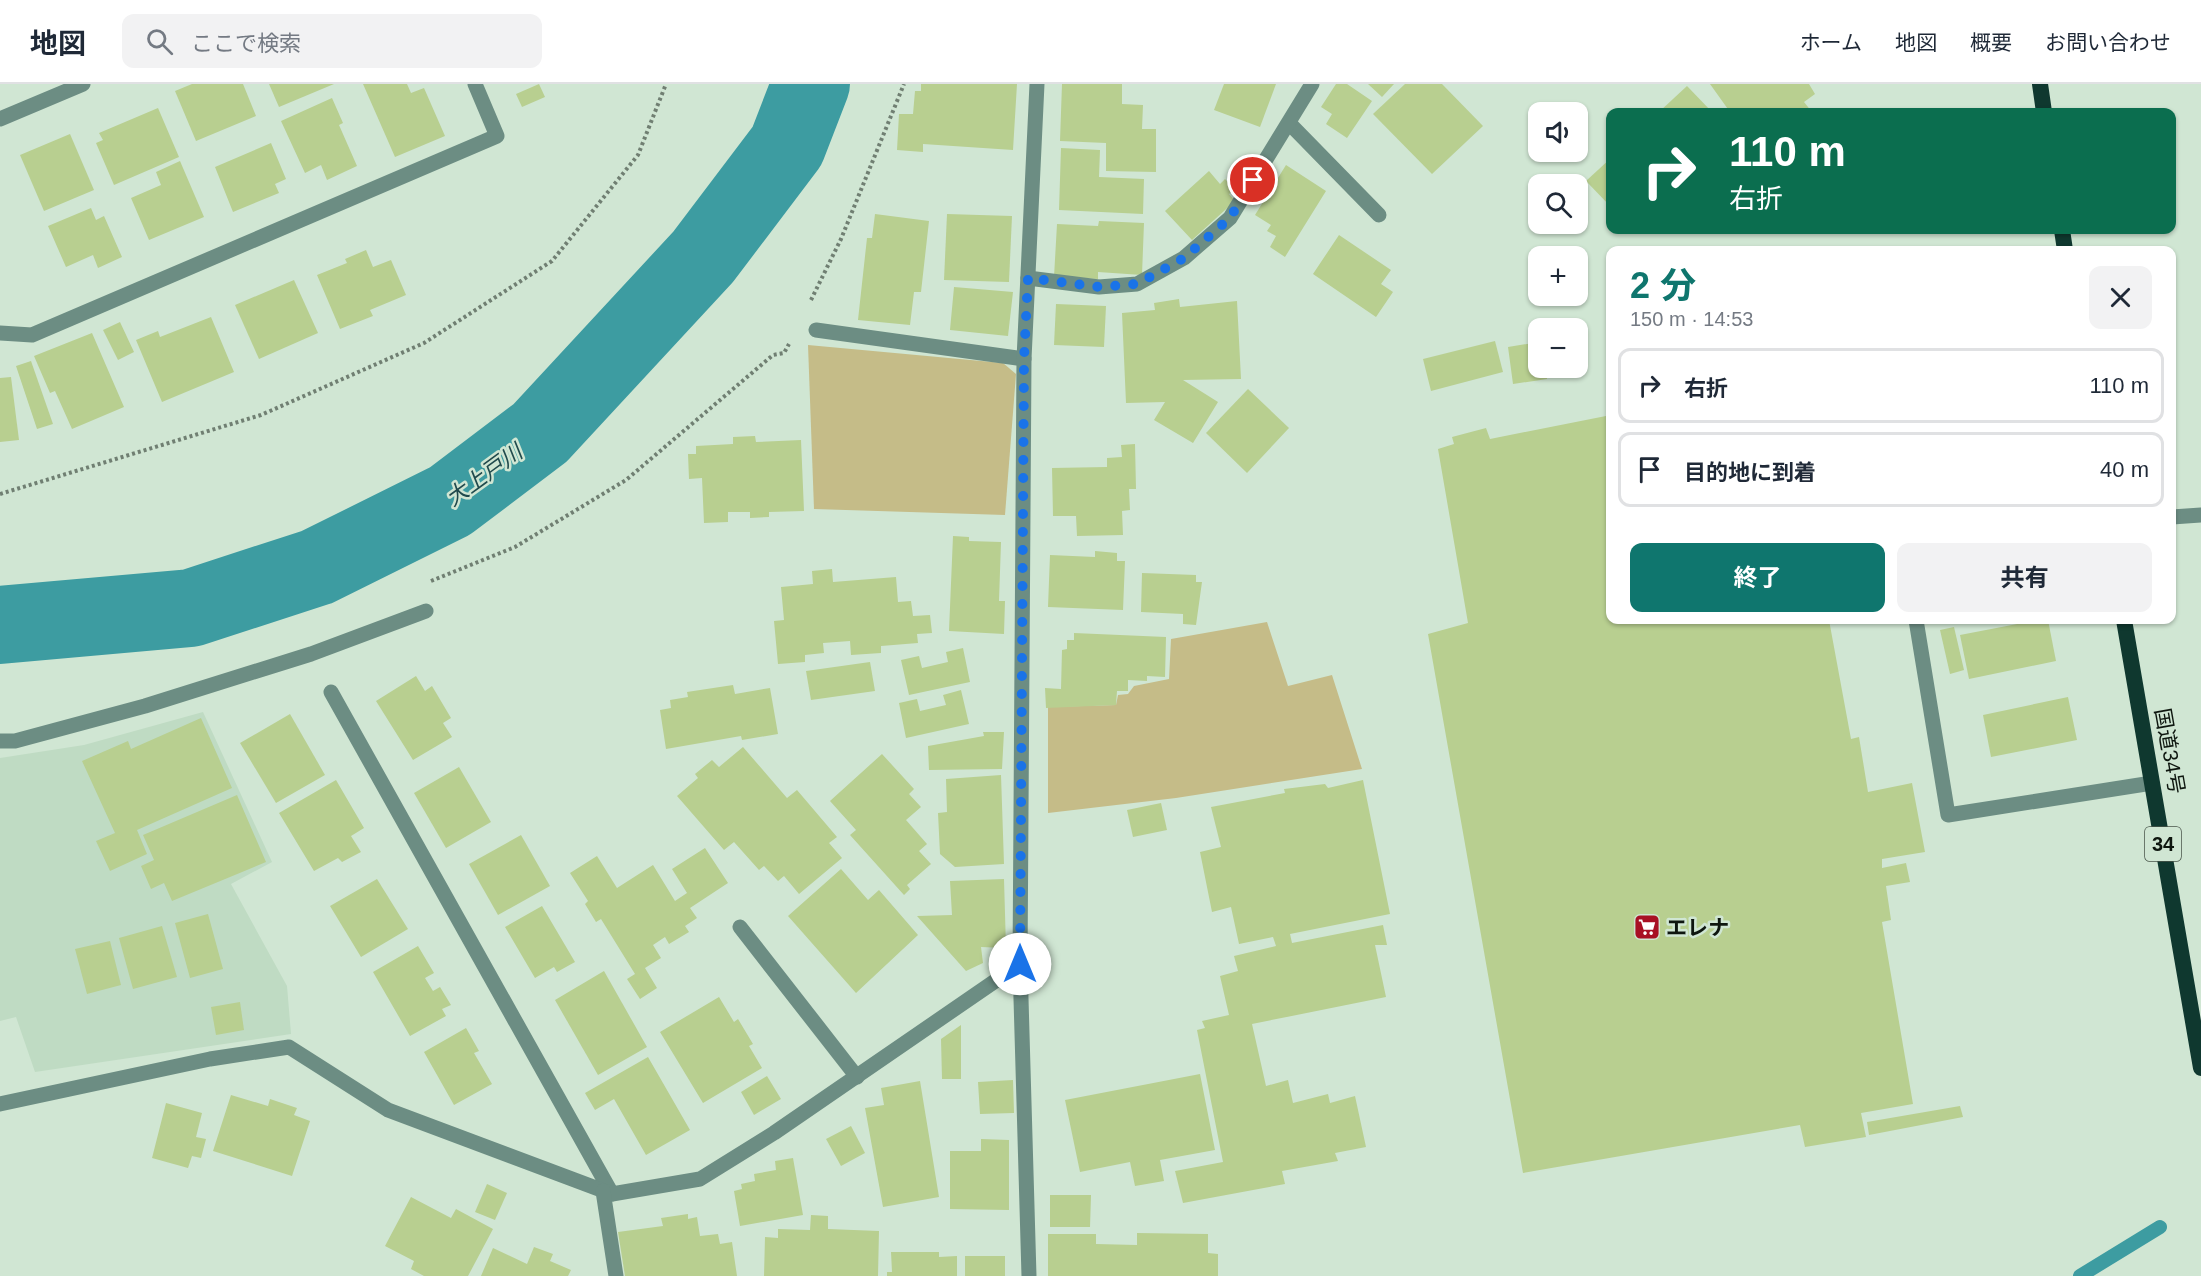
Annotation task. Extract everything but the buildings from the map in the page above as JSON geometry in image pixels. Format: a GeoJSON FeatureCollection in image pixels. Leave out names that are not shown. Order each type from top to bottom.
{"type":"FeatureCollection","features":[{"type":"Feature","properties":{"kind":"highway"},"geometry":{"type":"LineString","coordinates":[[2040,84],[2043,108]]}},
{"type":"Feature","properties":{"kind":"highway","name":"国道34号"},"geometry":{"type":"LineString","coordinates":[[2125,624],[2201,1068]]}},
{"type":"Feature","properties":{"kind":"street"},"geometry":{"type":"LineString","coordinates":[[0,119],[83,84]]}},
{"type":"Feature","properties":{"kind":"street"},"geometry":{"type":"LineString","coordinates":[[0,333],[32,335],[497,136],[475,84]]}},
{"type":"Feature","properties":{"kind":"street"},"geometry":{"type":"LineString","coordinates":[[1029,1276],[1020,964],[1024,359],[1037,84]]}},
{"type":"Feature","properties":{"kind":"street"},"geometry":{"type":"LineString","coordinates":[[1028,278],[1099,287],[1137,284],[1184,258],[1230,218],[1312,84]]}},
{"type":"Feature","properties":{"kind":"street"},"geometry":{"type":"LineString","coordinates":[[1289,123],[1379,215]]}},
{"type":"Feature","properties":{"kind":"street"},"geometry":{"type":"LineString","coordinates":[[816,330],[1024,359]]}},
{"type":"Feature","properties":{"kind":"street"},"geometry":{"type":"LineString","coordinates":[[2176,517],[2201,515]]}},
{"type":"Feature","properties":{"kind":"street"},"geometry":{"type":"LineString","coordinates":[[0,741],[15,741],[145,706],[311,654],[426,610]]}},
{"type":"Feature","properties":{"kind":"street"},"geometry":{"type":"LineString","coordinates":[[1917,624],[1948,815],[2152,783]]}},
{"type":"Feature","properties":{"kind":"street"},"geometry":{"type":"LineString","coordinates":[[331,692],[608,1192],[616,1276]]}},
{"type":"Feature","properties":{"kind":"street"},"geometry":{"type":"LineString","coordinates":[[740,927],[857,1077]]}},
{"type":"Feature","properties":{"kind":"street"},"geometry":{"type":"LineString","coordinates":[[0,1104],[210,1059],[289,1047],[388,1110],[608,1192],[700,1179],[774,1133],[1020,964]]}},
{"type":"Feature","properties":{"kind":"path"},"geometry":{"type":"LineString","coordinates":[[0,494],[261,415],[424,343],[552,261],[638,155],[666,84]]}},
{"type":"Feature","properties":{"kind":"path"},"geometry":{"type":"LineString","coordinates":[[810,301],[841,239],[904,84]]}},
{"type":"Feature","properties":{"kind":"path"},"geometry":{"type":"LineString","coordinates":[[426,610],[416,587],[515,547],[626,480],[773,356],[784,353],[789,343]]}},
{"type":"Feature","properties":{"kind":"shaded area"},"geometry":{"type":"Polygon","coordinates":[[[808,345],[1003,363],[1016,374],[1005,515],[814,509],[808,345]]]}},
{"type":"Feature","properties":{"kind":"shaded area"},"geometry":{"type":"Polygon","coordinates":[[[1267,622],[1288,686],[1332,675],[1362,769],[1176,798],[1048,813],[1048,707],[1116,705],[1118,695],[1128,694],[1134,686],[1169,679],[1171,639],[1267,622]]]}},
{"type":"Feature","properties":{"kind":"shaded area"},"geometry":{"type":"Polygon","coordinates":[[[203,712],[272,862],[231,884],[287,986],[291,1034],[35,1072],[16,1017],[0,1021],[0,758],[84,745],[203,712]]]}},
{"type":"Feature","properties":{"kind":"waterway","name":"大上戸川"},"geometry":{"type":"LineString","coordinates":[[0,625],[191,608],[317,567],[450,501],[540,433],[703,257],[787,146],[811,84]]}},
{"type":"Feature","properties":{"kind":"waterway"},"geometry":{"type":"LineString","coordinates":[[2080,1276],[2160,1227]]}},
{"type":"Feature","properties":{"kind":"place","name":"エレナ"},"geometry":{"type":"Point","coordinates":[1647,927]}},
{"type":"Feature","properties":{"kind":"route"},"geometry":{"type":"LineString","coordinates":[[1020,964],[1024,359],[1028,278],[1099,287],[1137,284],[1184,258],[1230,218],[1253,180]]}}]}
